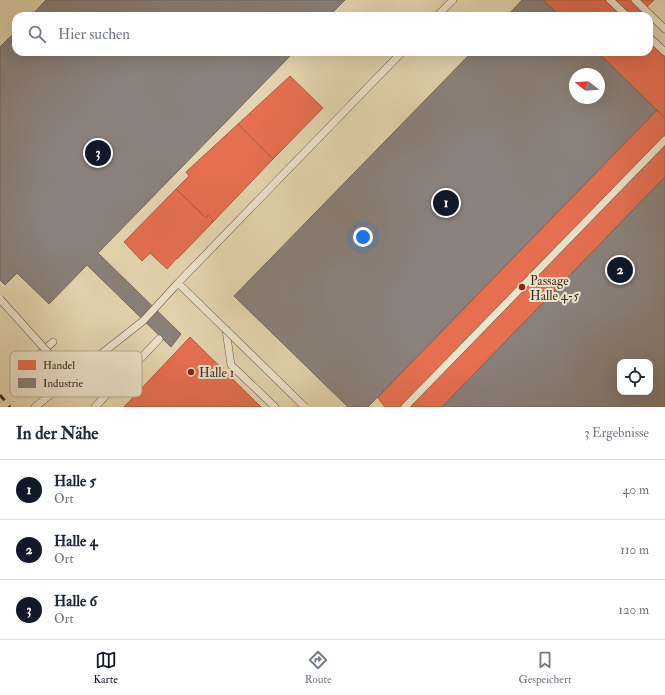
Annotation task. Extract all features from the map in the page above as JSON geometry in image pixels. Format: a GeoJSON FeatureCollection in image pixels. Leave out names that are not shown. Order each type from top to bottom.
{"type":"FeatureCollection","features":[{"type":"Feature","properties":{"kind":"lane"},"geometry":{"type":"LineString","coordinates":[[441,12],[453,0]]}},
{"type":"Feature","properties":{"kind":"lane"},"geometry":{"type":"LineString","coordinates":[[610,0],[623,12]]}},
{"type":"Feature","properties":{"kind":"lane"},"geometry":{"type":"LineString","coordinates":[[635,0],[648,12]]}},
{"type":"Feature","properties":{"kind":"lane"},"geometry":{"type":"LineString","coordinates":[[653,17],[665,28]]}},
{"type":"Feature","properties":{"kind":"lane"},"geometry":{"type":"LineString","coordinates":[[653,41],[665,52]]}},
{"type":"Feature","properties":{"kind":"lane"},"geometry":{"type":"LineString","coordinates":[[105,351],[143,321],[398,56]]}},
{"type":"Feature","properties":{"kind":"lane"},"geometry":{"type":"LineString","coordinates":[[305,407],[177,283],[398,56]]}},
{"type":"Feature","properties":{"kind":"lane"},"geometry":{"type":"LineString","coordinates":[[405,407],[665,140]]}},
{"type":"Feature","properties":{"kind":"lane"},"geometry":{"type":"LineString","coordinates":[[178,283],[305,407]]}},
{"type":"Feature","properties":{"kind":"lane"},"geometry":{"type":"LineString","coordinates":[[0,299],[47,351]]}},
{"type":"Feature","properties":{"kind":"lane"},"geometry":{"type":"LineString","coordinates":[[226,330],[231,365],[275,407]]}},
{"type":"Feature","properties":{"kind":"lane"},"geometry":{"type":"LineString","coordinates":[[142,357],[159,339]]}},
{"type":"Feature","properties":{"kind":"lane"},"geometry":{"type":"LineString","coordinates":[[42,351],[53,342]]}},
{"type":"Feature","properties":{"kind":"lane"},"geometry":{"type":"LineString","coordinates":[[36,407],[48,397]]}},
{"type":"Feature","properties":{"kind":"lane"},"geometry":{"type":"LineString","coordinates":[[95,407],[104,397]]}},
{"type":"Feature","properties":{"kind":"building: Handel"},"geometry":{"type":"Polygon","coordinates":[[[543,0],[654,0],[642,12],[556,12],[543,0]]]}},
{"type":"Feature","properties":{"kind":"building: Handel"},"geometry":{"type":"Polygon","coordinates":[[[653,38],[665,50],[665,118],[601,56],[653,56],[653,38]]]}},
{"type":"Feature","properties":{"kind":"building: Handel"},"geometry":{"type":"Polygon","coordinates":[[[290,76],[323,108],[273,159],[238,124],[290,76]]]}},
{"type":"Feature","properties":{"kind":"building: Handel","name":"Passage Halle 4-5"},"geometry":{"type":"Polygon","coordinates":[[[657,110],[665,118],[665,177],[442,407],[385,407],[378,398],[379,396],[657,110]]]}},
{"type":"Feature","properties":{"kind":"building: Handel"},"geometry":{"type":"Polygon","coordinates":[[[238,124],[273,159],[211,223],[213,220],[208,215],[206,218],[176,189],[189,176],[186,172],[238,124]]]}},
{"type":"Feature","properties":{"kind":"building: Handel"},"geometry":{"type":"Polygon","coordinates":[[[176,189],[206,218],[208,215],[213,220],[212,223],[167,269],[150,253],[142,261],[124,242],[176,189]]]}},
{"type":"Feature","properties":{"kind":"building: Handel","name":"Halle 1"},"geometry":{"type":"Polygon","coordinates":[[[190,337],[261,407],[124,407],[133,397],[142,397],[142,388],[190,337]]]}},
{"type":"Feature","properties":{"kind":"building: Industrie"},"geometry":{"type":"Polygon","coordinates":[[[46,0],[345,0],[333,12],[35,12],[46,0]]]}},
{"type":"Feature","properties":{"kind":"building: Industrie"},"geometry":{"type":"Polygon","coordinates":[[[522,0],[543,0],[556,12],[511,12],[522,0]]]}},
{"type":"Feature","properties":{"kind":"building: Industrie"},"geometry":{"type":"Polygon","coordinates":[[[12,35],[12,56],[290,56],[98,253],[181,334],[171,347],[87,265],[49,304],[17,273],[5,285],[0,280],[0,47],[12,35]]]}},
{"type":"Feature","properties":{"kind":"building: Industrie"},"geometry":{"type":"Polygon","coordinates":[[[468,56],[601,56],[657,110],[368,407],[348,407],[234,296],[468,56]]]}},
{"type":"Feature","properties":{"kind":"building: Industrie"},"geometry":{"type":"Polygon","coordinates":[[[665,177],[665,407],[442,407],[665,177]]]}},
{"type":"Feature","properties":{"kind":"railway"},"geometry":{"type":"LineString","coordinates":[[0,395],[10,407]]}},
{"type":"Feature","properties":{"kind":"place","name":"Halle 6"},"geometry":{"type":"Point","coordinates":[98,153]}},
{"type":"Feature","properties":{"kind":"place","name":"Halle 5"},"geometry":{"type":"Point","coordinates":[446,203]}},
{"type":"Feature","properties":{"kind":"place","name":"Halle 4"},"geometry":{"type":"Point","coordinates":[620,270]}},
{"type":"Feature","properties":{"kind":"place","name":"Passage Halle 4-5"},"geometry":{"type":"Point","coordinates":[522,287]}},
{"type":"Feature","properties":{"kind":"place","name":"Halle 1"},"geometry":{"type":"Point","coordinates":[191,372]}}]}
